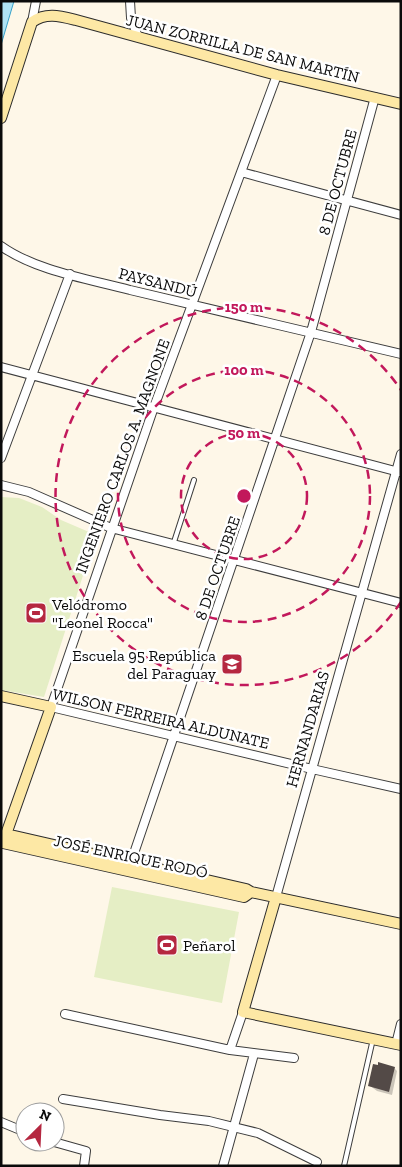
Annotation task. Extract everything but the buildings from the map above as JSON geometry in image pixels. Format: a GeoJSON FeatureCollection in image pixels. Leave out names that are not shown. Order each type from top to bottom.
{"type":"FeatureCollection","features":[{"type":"Feature","properties":{"kind":"street"},"geometry":{"type":"LineString","coordinates":[[1,118],[32,22],[36,1]]}},
{"type":"Feature","properties":{"kind":"street"},"geometry":{"type":"LineString","coordinates":[[130,1],[131,18],[138,37]]}},
{"type":"Feature","properties":{"kind":"street","name":"JUAN ZORRILLA DE SAN MARTÍN"},"geometry":{"type":"LineString","coordinates":[[32,22],[38,17],[48,15],[59,16],[277,75],[401,104]]}},
{"type":"Feature","properties":{"kind":"street","name":"INGENIERO CARLOS A. MAGNONE"},"geometry":{"type":"LineString","coordinates":[[3,842],[154,407],[277,75]]}},
{"type":"Feature","properties":{"kind":"street","name":"8 DE OCTUBRE"},"geometry":{"type":"LineString","coordinates":[[129,867],[311,332],[375,98]]}},
{"type":"Feature","properties":{"kind":"street"},"geometry":{"type":"LineString","coordinates":[[241,172],[401,215]]}},
{"type":"Feature","properties":{"kind":"street","name":"PAYSANDÚ"},"geometry":{"type":"LineString","coordinates":[[1,246],[32,262],[70,274],[401,354]]}},
{"type":"Feature","properties":{"kind":"street"},"geometry":{"type":"LineString","coordinates":[[1,458],[70,274]]}},
{"type":"Feature","properties":{"kind":"street"},"geometry":{"type":"LineString","coordinates":[[1,368],[275,438],[398,472]]}},
{"type":"Feature","properties":{"kind":"street","name":"HERNANDARIAS"},"geometry":{"type":"LineString","coordinates":[[243,1012],[361,593],[398,472],[401,454]]}},
{"type":"Feature","properties":{"kind":"street"},"geometry":{"type":"LineString","coordinates":[[1,485],[21,489],[111,528],[401,603]]}},
{"type":"Feature","properties":{"kind":"street","name":"WILSON FERREIRA ALDUNATE"},"geometry":{"type":"LineString","coordinates":[[1,696],[401,789]]}},
{"type":"Feature","properties":{"kind":"street","name":"JOSÉ ENRIQUE RODÓ"},"geometry":{"type":"LineString","coordinates":[[3,842],[129,867],[244,897],[251,892],[401,924]]}},
{"type":"Feature","properties":{"kind":"street"},"geometry":{"type":"LineString","coordinates":[[230,1050],[243,1012],[398,1045],[401,1024]]}},
{"type":"Feature","properties":{"kind":"street"},"geometry":{"type":"LineString","coordinates":[[65,1014],[230,1050],[294,1058]]}},
{"type":"Feature","properties":{"kind":"street"},"geometry":{"type":"LineString","coordinates":[[223,1166],[254,1054]]}},
{"type":"Feature","properties":{"kind":"street"},"geometry":{"type":"LineString","coordinates":[[63,1099],[209,1121],[234,1127],[258,1133],[317,1162]]}},
{"type":"Feature","properties":{"kind":"street"},"geometry":{"type":"LineString","coordinates":[[1,1122],[15,1128]]}},
{"type":"Feature","properties":{"kind":"street"},"geometry":{"type":"LineString","coordinates":[[65,1145],[86,1151],[84,1166]]}},
{"type":"Feature","properties":{"kind":"lane"},"geometry":{"type":"LineString","coordinates":[[173,544],[194,480]]}},
{"type":"Feature","properties":{"kind":"lane"},"geometry":{"type":"LineString","coordinates":[[344,1166],[373,1039]]}},
{"type":"Feature","properties":{"kind":"green space","name":"Velódromo \"Leonel Rocca\""},"geometry":{"type":"Polygon","coordinates":[[[1,497],[19,498],[42,507],[61,520],[96,535],[44,697],[1,690],[1,497]]]}},
{"type":"Feature","properties":{"kind":"green space","name":"Peñarol"},"geometry":{"type":"Polygon","coordinates":[[[112,887],[239,912],[222,1003],[94,977],[112,887]]]}},
{"type":"Feature","properties":{"kind":"water"},"geometry":{"type":"Polygon","coordinates":[[[1,1],[14,1],[1,45],[1,1]]]}},
{"type":"Feature","properties":{"kind":"place","name":"Velódromo \"Leonel Rocca\""},"geometry":{"type":"Point","coordinates":[36,613]}},
{"type":"Feature","properties":{"kind":"place","name":"Escuela 95 República del Paraguay"},"geometry":{"type":"Point","coordinates":[232,664]}},
{"type":"Feature","properties":{"kind":"place","name":"Peñarol"},"geometry":{"type":"Point","coordinates":[167,945]}}]}
